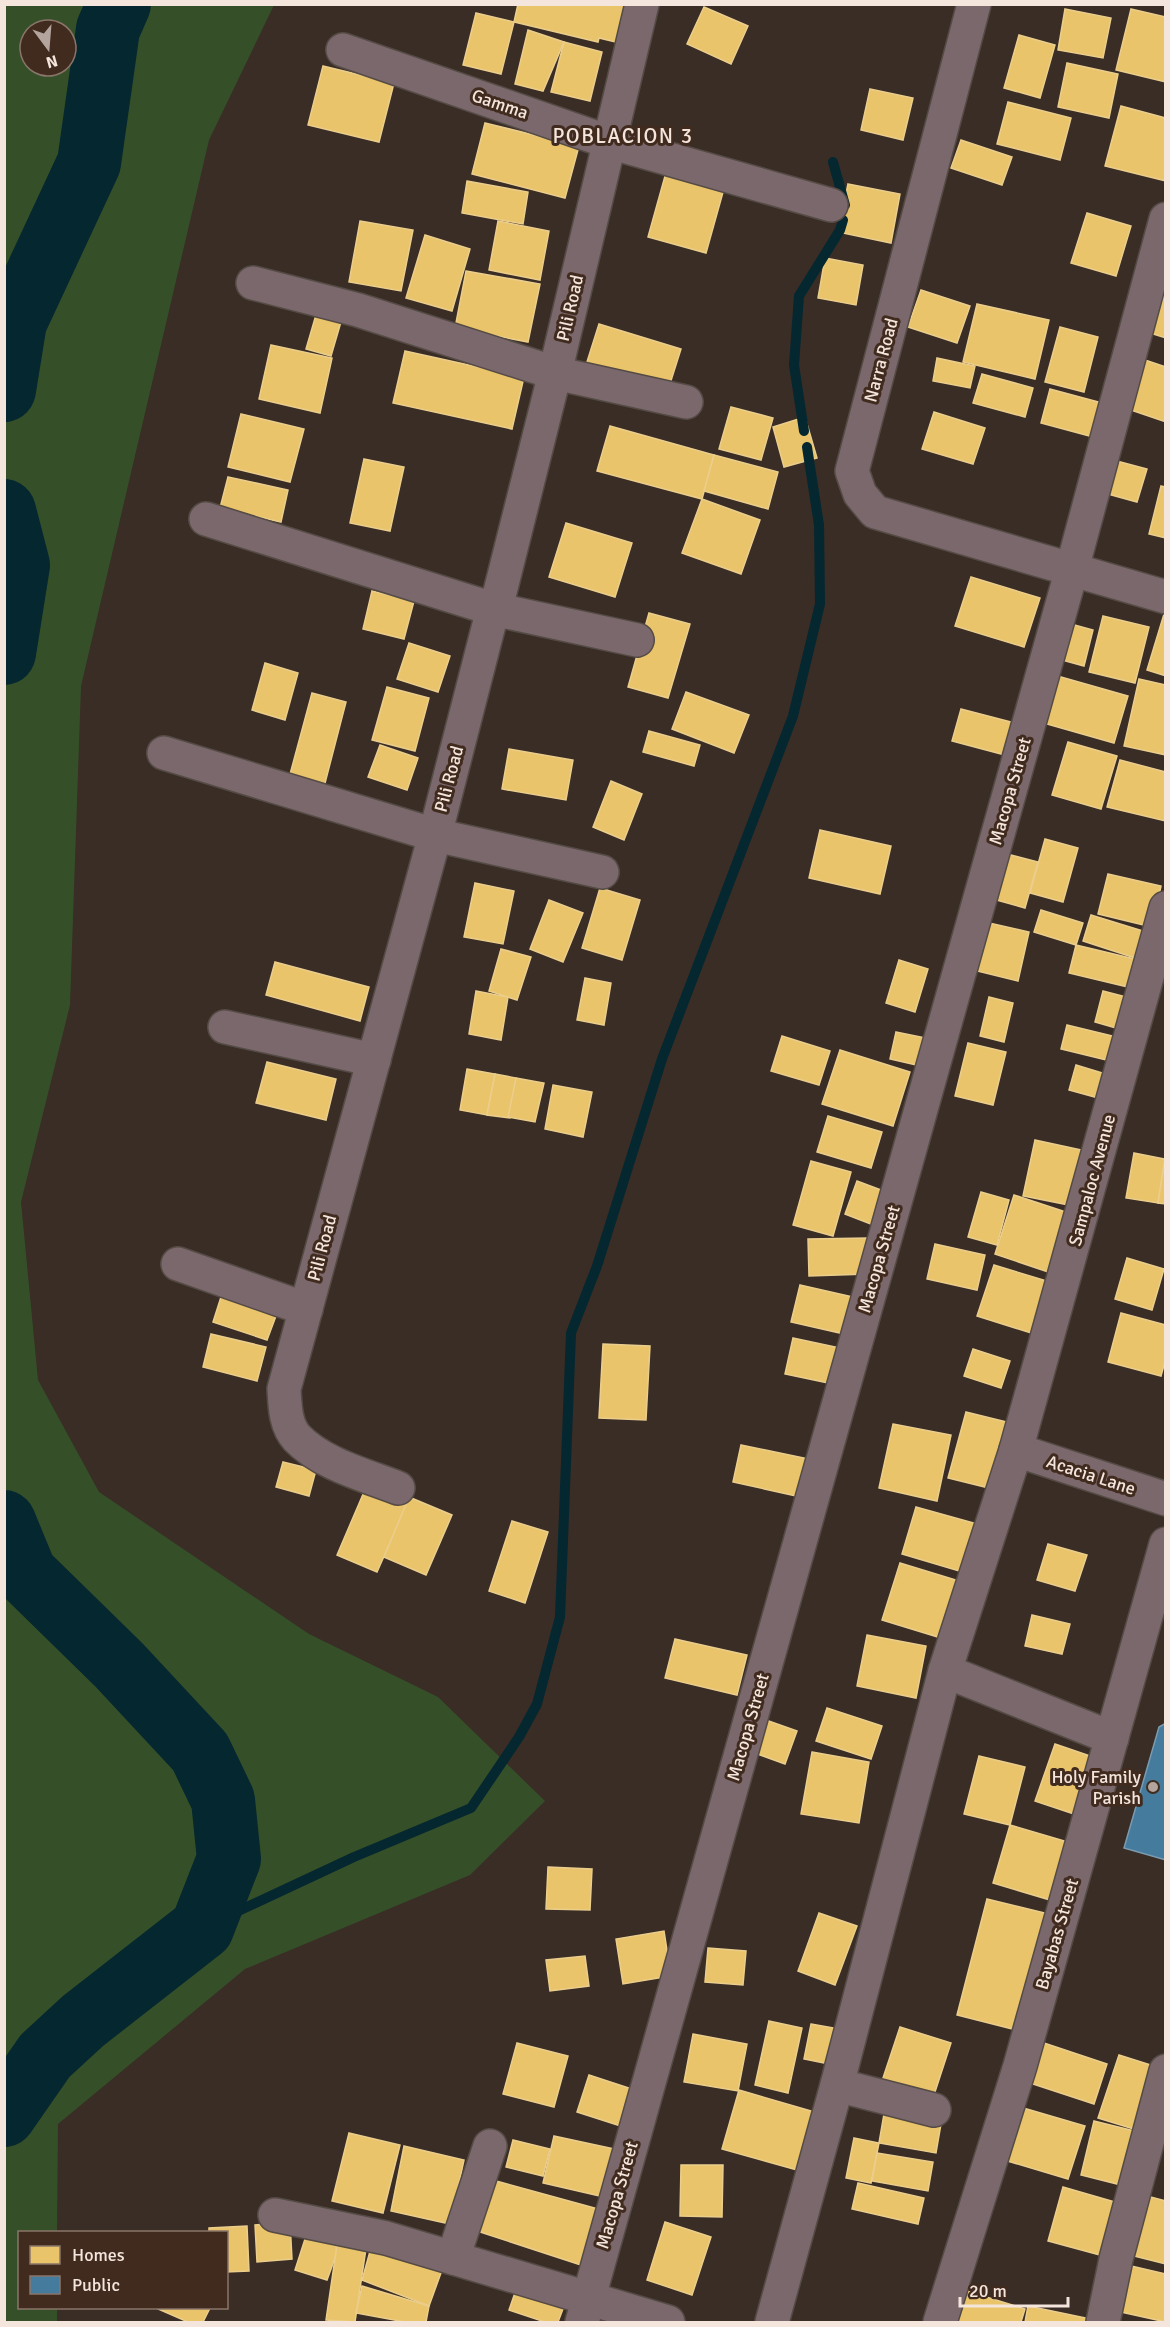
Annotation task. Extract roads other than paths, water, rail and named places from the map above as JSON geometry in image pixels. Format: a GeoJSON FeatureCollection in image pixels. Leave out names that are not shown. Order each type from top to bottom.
{"type":"FeatureCollection","features":[{"type":"Feature","properties":{"kind":"street","name":"Pili Road"},"geometry":{"type":"LineString","coordinates":[[398,1488],[321,1456],[296,1437],[285,1413],[284,1389],[435,835],[493,609],[500,592],[555,373],[642,4]]}},
{"type":"Feature","properties":{"kind":"street","name":"Narra Road"},"geometry":{"type":"LineString","coordinates":[[974,4],[852,471],[860,494],[875,513],[1166,597]]}},
{"type":"Feature","properties":{"kind":"street","name":"Gamma"},"geometry":{"type":"LineString","coordinates":[[343,50],[609,142],[831,205]]}},
{"type":"Feature","properties":{"kind":"street","name":"Macopa Street"},"geometry":{"type":"LineString","coordinates":[[585,2310],[1072,568],[1166,219]]}},
{"type":"Feature","properties":{"kind":"street"},"geometry":{"type":"LineString","coordinates":[[253,283],[358,310],[555,373],[686,402]]}},
{"type":"Feature","properties":{"kind":"street"},"geometry":{"type":"LineString","coordinates":[[206,519],[493,609],[637,640]]}},
{"type":"Feature","properties":{"kind":"street"},"geometry":{"type":"LineString","coordinates":[[164,753],[435,835],[602,872]]}},
{"type":"Feature","properties":{"kind":"street","name":"Sampaloc Avenue"},"geometry":{"type":"LineString","coordinates":[[772,2322],[837,2085],[945,1671],[1016,1450],[1166,908]]}},
{"type":"Feature","properties":{"kind":"street"},"geometry":{"type":"LineString","coordinates":[[225,1027],[374,1060]]}},
{"type":"Feature","properties":{"kind":"street"},"geometry":{"type":"LineString","coordinates":[[177,1264],[306,1309]]}},
{"type":"Feature","properties":{"kind":"street","name":"Acacia Lane"},"geometry":{"type":"LineString","coordinates":[[1016,1450],[1166,1499]]}},
{"type":"Feature","properties":{"kind":"street","name":"Bayabas Street"},"geometry":{"type":"LineString","coordinates":[[940,2322],[1020,2066],[1166,1544]]}},
{"type":"Feature","properties":{"kind":"street"},"geometry":{"type":"LineString","coordinates":[[945,1671],[1112,1738]]}},
{"type":"Feature","properties":{"kind":"street"},"geometry":{"type":"LineString","coordinates":[[1103,2322],[1116,2259],[1166,2071]]}},
{"type":"Feature","properties":{"kind":"street"},"geometry":{"type":"LineString","coordinates":[[837,2085],[934,2110]]}},
{"type":"Feature","properties":{"kind":"street"},"geometry":{"type":"LineString","coordinates":[[453,2258],[490,2146]]}},
{"type":"Feature","properties":{"kind":"street"},"geometry":{"type":"LineString","coordinates":[[275,2215],[386,2238],[453,2258],[585,2310],[668,2322]]}},
{"type":"Feature","properties":{"kind":"waterway"},"geometry":{"type":"LineString","coordinates":[[4,390],[15,322],[89,163],[108,29],[119,4]]}},
{"type":"Feature","properties":{"kind":"waterway"},"geometry":{"type":"LineString","coordinates":[[833,162],[845,205]]}},
{"type":"Feature","properties":{"kind":"waterway"},"geometry":{"type":"LineString","coordinates":[[804,431],[794,365],[799,296],[840,230],[843,220]]}},
{"type":"Feature","properties":{"kind":"waterway"},"geometry":{"type":"LineString","coordinates":[[202,1928],[354,1857],[471,1808],[519,1737],[537,1704],[560,1617],[571,1333],[597,1266],[662,1059],[793,716],[820,604],[819,525],[807,447]]}},
{"type":"Feature","properties":{"kind":"waterway"},"geometry":{"type":"LineString","coordinates":[[4,511],[18,565],[4,653]]}},
{"type":"Feature","properties":{"kind":"waterway"},"geometry":{"type":"LineString","coordinates":[[4,1522],[25,1573],[119,1665],[200,1752],[223,1800],[229,1859],[202,1928],[83,2021],[45,2056],[4,2115]]}},
{"type":"Feature","properties":{"kind":"place","name":"Holy Family Parish"},"geometry":{"type":"Point","coordinates":[1153,1787]}},
{"type":"Feature","properties":{"kind":"district","name":"POBLACION 3"},"geometry":{"type":"Point","coordinates":[623,136]}}]}
